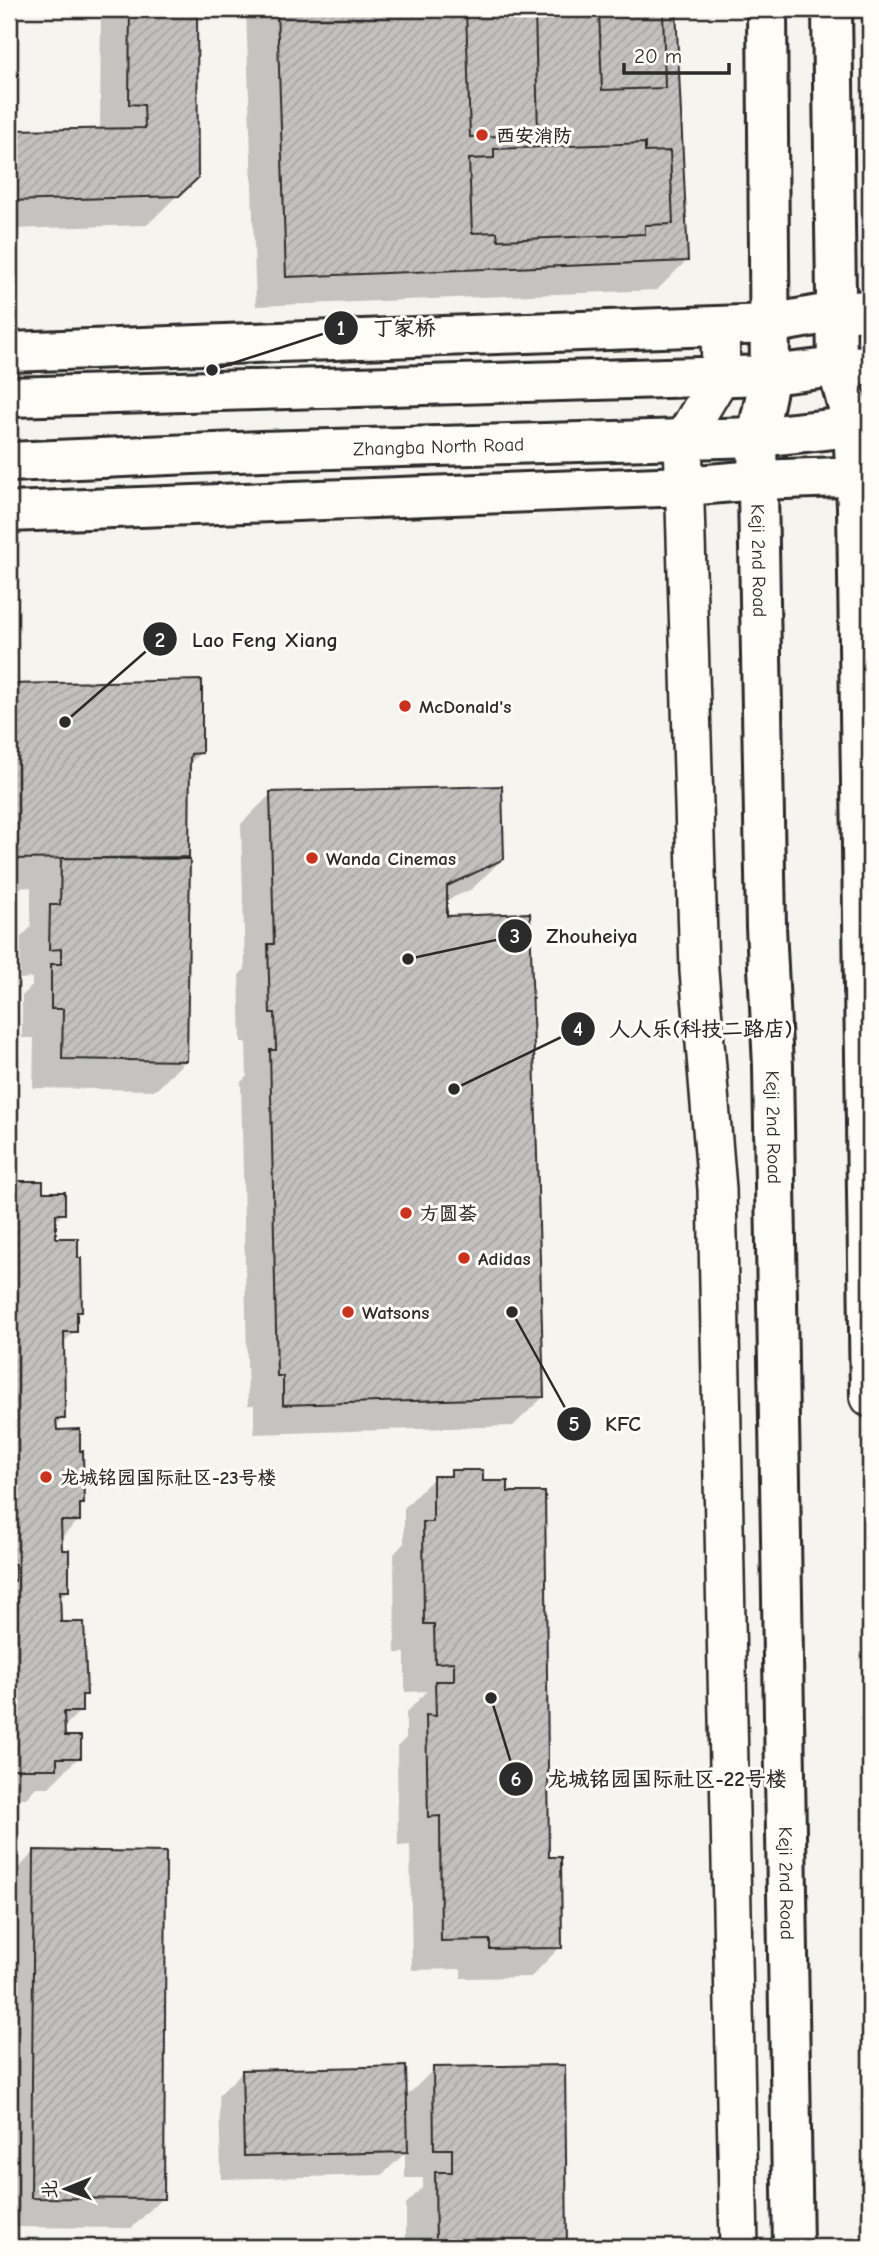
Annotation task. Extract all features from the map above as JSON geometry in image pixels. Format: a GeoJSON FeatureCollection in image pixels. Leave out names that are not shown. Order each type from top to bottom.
{"type":"FeatureCollection","features":[{"type":"Feature","properties":{"kind":"main road","name":"Keji 2nd Road"},"geometry":{"type":"LineString","coordinates":[[767,9],[770,375],[757,437],[757,480],[766,927],[773,1066],[793,2247]]}},
{"type":"Feature","properties":{"kind":"main road"},"geometry":{"type":"LineString","coordinates":[[832,9],[853,311],[853,366],[862,426],[870,1397]]}},
{"type":"Feature","properties":{"kind":"main road"},"geometry":{"type":"LineString","coordinates":[[9,352],[770,324],[853,311]]}},
{"type":"Feature","properties":{"kind":"main road"},"geometry":{"type":"LineString","coordinates":[[9,397],[770,375],[853,366]]}},
{"type":"Feature","properties":{"kind":"main road","name":"Zhangba North Road"},"geometry":{"type":"LineString","coordinates":[[9,463],[261,451],[757,437],[862,426]]}},
{"type":"Feature","properties":{"kind":"main road"},"geometry":{"type":"LineString","coordinates":[[9,512],[685,486],[863,476]]}},
{"type":"Feature","properties":{"kind":"street"},"geometry":{"type":"LineString","coordinates":[[720,326],[721,376],[683,439],[698,971],[717,1189],[739,2247]]}},
{"type":"Feature","properties":{"kind":"building"},"geometry":{"type":"Polygon","coordinates":[[[130,9],[197,9],[198,178],[179,196],[9,201],[9,130],[145,128],[144,105],[129,104],[130,9]]]}},
{"type":"Feature","properties":{"kind":"building","name":"西安消防"},"geometry":{"type":"Polygon","coordinates":[[[277,9],[676,9],[688,261],[286,277],[277,9]]]}},
{"type":"Feature","properties":{"kind":"building"},"geometry":{"type":"Polygon","coordinates":[[[466,9],[535,9],[538,135],[470,137],[466,9]]]}},
{"type":"Feature","properties":{"kind":"building"},"geometry":{"type":"Polygon","coordinates":[[[599,9],[663,9],[665,88],[602,90],[599,9]]]}},
{"type":"Feature","properties":{"kind":"building"},"geometry":{"type":"Polygon","coordinates":[[[645,143],[645,152],[670,151],[673,224],[645,225],[645,234],[498,240],[497,232],[472,233],[469,159],[494,158],[494,149],[645,143]]]}},
{"type":"Feature","properties":{"kind":"building"},"geometry":{"type":"Polygon","coordinates":[[[202,680],[202,753],[191,754],[190,758],[189,857],[9,859],[9,684],[202,680]]]}},
{"type":"Feature","properties":{"kind":"building","name":"方圆荟"},"geometry":{"type":"Polygon","coordinates":[[[502,786],[504,859],[447,886],[447,916],[530,913],[544,1397],[283,1405],[283,1376],[277,1376],[270,1050],[276,1050],[275,1013],[270,1013],[268,944],[274,944],[270,792],[502,786]]]}},
{"type":"Feature","properties":{"kind":"building"},"geometry":{"type":"Polygon","coordinates":[[[61,858],[190,859],[187,1061],[62,1059],[63,1009],[51,1009],[51,964],[61,964],[61,949],[49,950],[50,905],[60,905],[61,858]]]}},
{"type":"Feature","properties":{"kind":"building","name":"龙城铭园国际社区-23号楼"},"geometry":{"type":"Polygon","coordinates":[[[9,1181],[43,1181],[43,1192],[65,1192],[65,1214],[56,1214],[56,1238],[78,1238],[78,1258],[81,1258],[82,1312],[77,1312],[77,1332],[64,1332],[65,1419],[56,1419],[57,1430],[80,1429],[80,1451],[83,1451],[84,1504],[80,1504],[80,1521],[61,1521],[62,1550],[69,1550],[69,1591],[60,1591],[61,1622],[84,1622],[87,1695],[82,1695],[82,1712],[64,1712],[65,1736],[81,1736],[81,1758],[57,1758],[57,1769],[11,1769],[9,1764],[9,1581],[15,1581],[15,1564],[9,1564],[9,1389],[12,1389],[12,1371],[9,1371],[9,1181]]]}},
{"type":"Feature","properties":{"kind":"building"},"geometry":{"type":"Polygon","coordinates":[[[451,1470],[483,1470],[483,1481],[508,1481],[508,1492],[545,1492],[549,1857],[561,1857],[562,1948],[490,1949],[490,1940],[441,1941],[440,1816],[428,1817],[426,1715],[436,1716],[435,1681],[454,1681],[454,1662],[435,1663],[434,1624],[424,1624],[423,1522],[433,1522],[433,1476],[451,1476],[451,1470]]]}},
{"type":"Feature","properties":{"kind":"building"},"geometry":{"type":"Polygon","coordinates":[[[34,1850],[166,1852],[164,2199],[31,2198],[34,1850]]]}},
{"type":"Feature","properties":{"kind":"building"},"geometry":{"type":"Polygon","coordinates":[[[565,2065],[567,2247],[436,2247],[435,2172],[452,2172],[452,2149],[434,2149],[433,2067],[565,2065]]]}},
{"type":"Feature","properties":{"kind":"building"},"geometry":{"type":"Polygon","coordinates":[[[406,2066],[408,2152],[244,2156],[242,2070],[406,2066]]]}},
{"type":"Feature","properties":{"kind":"place","name":"西安消防"},"geometry":{"type":"Point","coordinates":[482,135]}},
{"type":"Feature","properties":{"kind":"place","name":"丁家桥"},"geometry":{"type":"Point","coordinates":[212,370]}},
{"type":"Feature","properties":{"kind":"place","name":"McDonald's"},"geometry":{"type":"Point","coordinates":[405,706]}},
{"type":"Feature","properties":{"kind":"place","name":"Lao Feng Xiang"},"geometry":{"type":"Point","coordinates":[65,722]}},
{"type":"Feature","properties":{"kind":"place","name":"Wanda Cinemas"},"geometry":{"type":"Point","coordinates":[312,858]}},
{"type":"Feature","properties":{"kind":"place","name":"Zhouheiya"},"geometry":{"type":"Point","coordinates":[408,959]}},
{"type":"Feature","properties":{"kind":"place","name":"人人乐(科技二路店)"},"geometry":{"type":"Point","coordinates":[454,1089]}},
{"type":"Feature","properties":{"kind":"place","name":"方圆荟"},"geometry":{"type":"Point","coordinates":[406,1213]}},
{"type":"Feature","properties":{"kind":"place","name":"Adidas"},"geometry":{"type":"Point","coordinates":[464,1258]}},
{"type":"Feature","properties":{"kind":"place","name":"Watsons"},"geometry":{"type":"Point","coordinates":[348,1312]}},
{"type":"Feature","properties":{"kind":"place","name":"KFC"},"geometry":{"type":"Point","coordinates":[512,1312]}},
{"type":"Feature","properties":{"kind":"place","name":"龙城铭园国际社区-23号楼"},"geometry":{"type":"Point","coordinates":[46,1477]}},
{"type":"Feature","properties":{"kind":"place","name":"龙城铭园国际社区-22号楼"},"geometry":{"type":"Point","coordinates":[491,1698]}}]}
